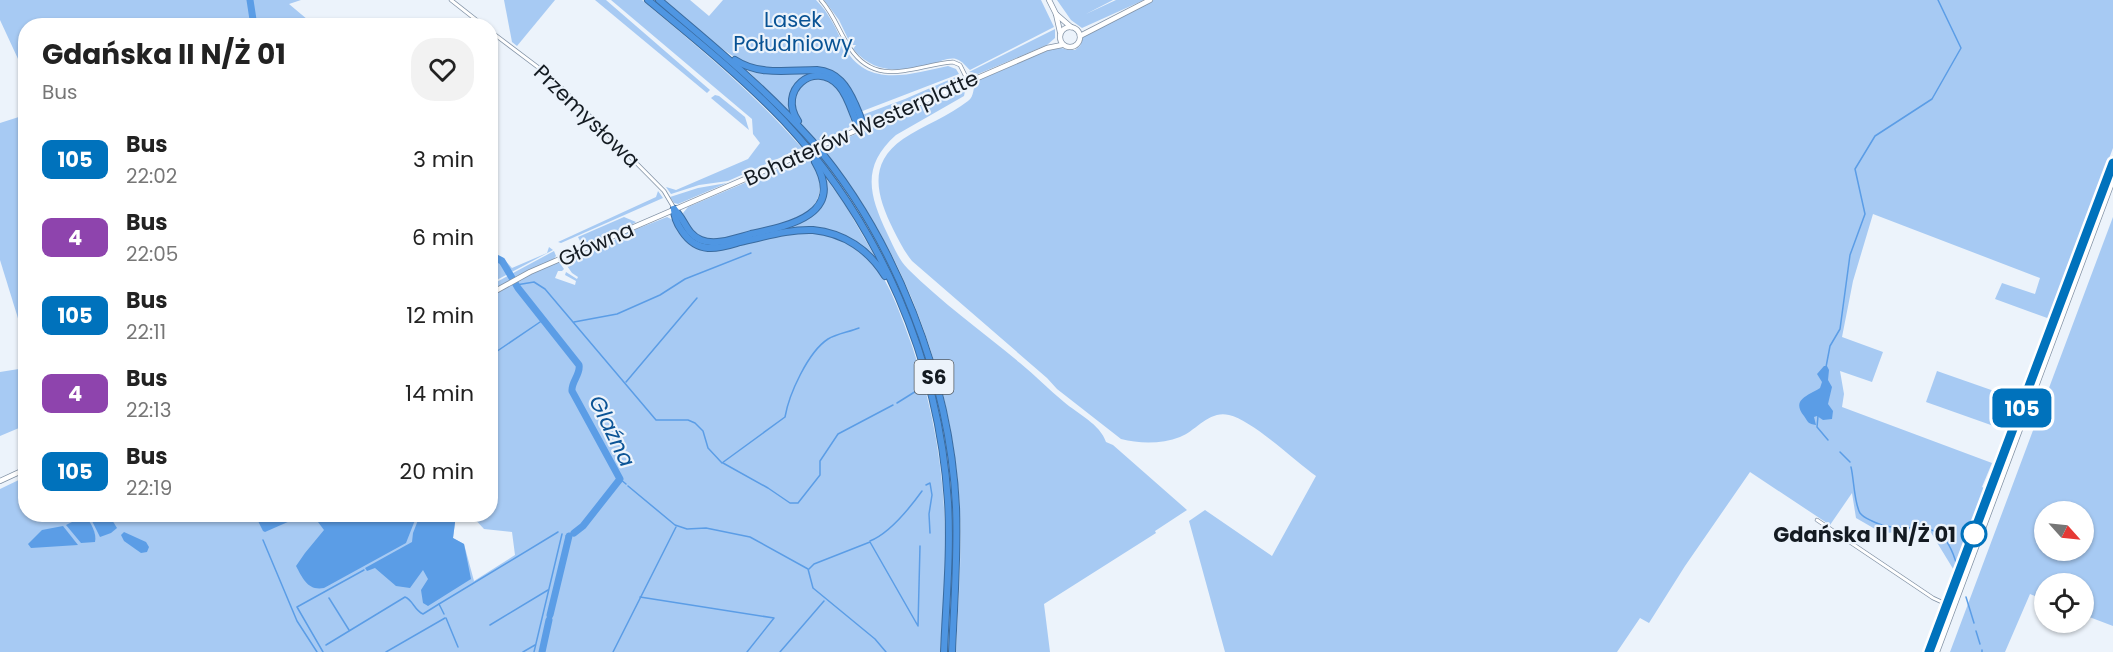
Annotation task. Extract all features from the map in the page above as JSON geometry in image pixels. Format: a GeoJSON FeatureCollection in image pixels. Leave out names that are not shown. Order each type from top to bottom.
{"type":"FeatureCollection","features":[{"type":"Feature","properties":{"kind":"highway","name":"S6"},"geometry":{"type":"LineString","coordinates":[[648,0],[738,76],[802,141],[855,214],[901,302],[928,382],[944,464],[949,543],[944,652]]}},
{"type":"Feature","properties":{"kind":"highway","name":"S6"},"geometry":{"type":"LineString","coordinates":[[659,0],[769,95],[812,142],[843,182],[887,257],[915,319],[935,381],[946,434],[956,505],[952,652]]}},
{"type":"Feature","properties":{"kind":"highway"},"geometry":{"type":"LineString","coordinates":[[708,42],[742,65],[752,69],[824,70],[837,76],[847,88],[862,122],[862,128]]}},
{"type":"Feature","properties":{"kind":"highway"},"geometry":{"type":"LineString","coordinates":[[812,142],[796,118],[791,105],[795,89],[801,82],[813,76],[825,77],[838,85],[857,124],[862,128]]}},
{"type":"Feature","properties":{"kind":"highway"},"geometry":{"type":"LineString","coordinates":[[675,209],[690,233],[709,242],[802,221],[815,210],[822,195],[823,185],[817,165],[802,141]]}},
{"type":"Feature","properties":{"kind":"highway"},"geometry":{"type":"LineString","coordinates":[[675,209],[677,223],[684,234],[695,244],[706,248],[717,248],[795,231],[814,230],[840,237],[858,246],[874,260],[901,302]]}},
{"type":"Feature","properties":{"kind":"main road"},"geometry":{"type":"LineString","coordinates":[[1049,0],[1056,14],[1062,45],[1068,48],[1075,47],[1079,42],[1079,34],[1056,14]]}},
{"type":"Feature","properties":{"kind":"main road"},"geometry":{"type":"LineString","coordinates":[[1079,34],[1150,0]]}},
{"type":"Feature","properties":{"kind":"main road"},"geometry":{"type":"LineString","coordinates":[[1060,35],[1071,27]]}},
{"type":"Feature","properties":{"kind":"main road","name":"Bohaterów Westerplatte"},"geometry":{"type":"LineString","coordinates":[[1047,48],[1060,35]]}},
{"type":"Feature","properties":{"kind":"main road","name":"Bohaterów Westerplatte"},"geometry":{"type":"LineString","coordinates":[[675,209],[968,81],[1047,48],[1062,45]]}},
{"type":"Feature","properties":{"kind":"main road"},"geometry":{"type":"LineString","coordinates":[[1929,652],[2113,163]]}},
{"type":"Feature","properties":{"kind":"main road"},"geometry":{"type":"LineString","coordinates":[[1937,652],[2113,180]]}},
{"type":"Feature","properties":{"kind":"main road","name":"Główna"},"geometry":{"type":"LineString","coordinates":[[498,289],[675,209]]}},
{"type":"Feature","properties":{"kind":"main road"},"geometry":{"type":"LineString","coordinates":[[0,480],[18,472]]}},
{"type":"Feature","properties":{"kind":"street"},"geometry":{"type":"LineString","coordinates":[[451,0],[474,18]]}},
{"type":"Feature","properties":{"kind":"street"},"geometry":{"type":"LineString","coordinates":[[821,0],[837,22],[849,47],[859,59],[873,68],[892,73],[952,62],[960,65],[968,81]]}},
{"type":"Feature","properties":{"kind":"street","name":"Przemysłowa"},"geometry":{"type":"LineString","coordinates":[[498,37],[543,71],[564,91],[664,191],[675,209]]}},
{"type":"Feature","properties":{"kind":"street"},"geometry":{"type":"LineString","coordinates":[[1817,520],[1933,598],[1948,605]]}},
{"type":"Feature","properties":{"kind":"green space"},"geometry":{"type":"Polygon","coordinates":[[[0,0],[301,0],[289,4],[306,18],[18,18],[18,59],[0,20],[0,0]]]}},
{"type":"Feature","properties":{"kind":"green space"},"geometry":{"type":"Polygon","coordinates":[[[504,0],[555,0],[517,46],[512,42],[504,0]]]}},
{"type":"Feature","properties":{"kind":"green space"},"geometry":{"type":"Polygon","coordinates":[[[595,0],[606,0],[710,90],[707,93],[595,0]]]}},
{"type":"Feature","properties":{"kind":"green space"},"geometry":{"type":"Polygon","coordinates":[[[611,0],[642,0],[745,89],[802,148],[728,181],[699,185],[671,194],[666,187],[676,190],[748,159],[760,143],[753,134],[752,119],[611,0]]]}},
{"type":"Feature","properties":{"kind":"green space","name":"Lasek Południowy"},"geometry":{"type":"Polygon","coordinates":[[[665,0],[690,0],[709,16],[723,0],[816,0],[835,26],[852,58],[863,68],[876,73],[904,75],[948,66],[956,69],[959,74],[860,112],[845,84],[832,71],[812,68],[764,69],[754,67],[719,47],[665,0]]]}},
{"type":"Feature","properties":{"kind":"green space","name":"Lasek Południowy"},"geometry":{"type":"Polygon","coordinates":[[[824,0],[1041,0],[1054,27],[970,70],[956,59],[947,59],[911,69],[890,69],[871,63],[853,49],[856,45],[851,45],[839,20],[824,0]]]}},
{"type":"Feature","properties":{"kind":"green space"},"geometry":{"type":"Polygon","coordinates":[[[1057,0],[1113,0],[1086,14],[1116,0],[1144,0],[1082,28],[1071,20],[1057,0]]]}},
{"type":"Feature","properties":{"kind":"green space"},"geometry":{"type":"Polygon","coordinates":[[[1153,0],[2113,0],[2113,148],[2050,319],[1995,299],[2002,283],[2035,294],[2040,278],[1873,214],[1853,281],[1842,337],[1883,352],[1872,382],[1840,371],[1844,394],[1842,407],[1992,463],[1982,487],[1986,489],[1965,540],[1955,572],[1930,531],[1882,533],[1856,518],[1852,493],[1830,525],[1750,472],[1649,623],[1640,618],[1617,652],[1225,652],[1189,521],[1205,510],[1272,556],[1316,476],[1261,433],[1229,415],[1215,415],[1186,434],[1166,441],[1136,442],[1121,439],[1057,389],[912,261],[893,229],[880,193],[880,170],[884,159],[892,149],[903,139],[968,101],[972,97],[977,81],[1049,50],[1061,48],[1075,50],[1080,46],[1083,37],[1091,30],[1153,0]]]}},
{"type":"Feature","properties":{"kind":"green space"},"geometry":{"type":"Polygon","coordinates":[[[1055,29],[1055,38],[1047,45],[978,74],[969,72],[1055,29]]]}},
{"type":"Feature","properties":{"kind":"green space"},"geometry":{"type":"Polygon","coordinates":[[[746,69],[757,72],[807,71],[830,74],[845,87],[857,113],[855,114],[840,85],[832,78],[820,74],[807,76],[797,83],[789,100],[791,113],[746,69]]]}},
{"type":"Feature","properties":{"kind":"green space"},"geometry":{"type":"Polygon","coordinates":[[[960,75],[957,83],[871,120],[865,120],[862,115],[905,99],[960,75]]]}},
{"type":"Feature","properties":{"kind":"green space"},"geometry":{"type":"Polygon","coordinates":[[[815,79],[822,79],[838,88],[852,115],[850,117],[852,124],[847,129],[817,142],[798,119],[794,101],[795,95],[803,85],[815,79]]]}},
{"type":"Feature","properties":{"kind":"green space"},"geometry":{"type":"Polygon","coordinates":[[[960,89],[965,91],[964,96],[896,135],[877,158],[873,170],[873,193],[881,219],[896,252],[908,269],[934,294],[1094,425],[1106,442],[1113,445],[1187,510],[1155,531],[1156,533],[1044,604],[1050,652],[956,652],[960,511],[956,463],[948,414],[936,366],[901,274],[879,230],[853,189],[824,150],[960,89]]]}},
{"type":"Feature","properties":{"kind":"green space"},"geometry":{"type":"Polygon","coordinates":[[[715,95],[745,117],[749,130],[711,98],[715,95]]]}},
{"type":"Feature","properties":{"kind":"green space"},"geometry":{"type":"Polygon","coordinates":[[[18,117],[18,318],[0,260],[0,123],[18,117]]]}},
{"type":"Feature","properties":{"kind":"green space"},"geometry":{"type":"Polygon","coordinates":[[[818,153],[847,195],[896,281],[915,326],[930,372],[942,420],[953,520],[950,652],[947,652],[952,554],[950,495],[939,417],[929,375],[882,257],[851,203],[815,154],[818,153]]]}},
{"type":"Feature","properties":{"kind":"green space"},"geometry":{"type":"Polygon","coordinates":[[[809,157],[819,179],[818,197],[809,210],[794,220],[775,227],[716,240],[699,236],[690,229],[684,219],[683,213],[688,207],[809,157]]]}},
{"type":"Feature","properties":{"kind":"green space"},"geometry":{"type":"Polygon","coordinates":[[[825,177],[844,203],[877,260],[863,247],[820,229],[718,245],[703,243],[783,229],[810,217],[820,206],[825,177]]]}},
{"type":"Feature","properties":{"kind":"green space"},"geometry":{"type":"Polygon","coordinates":[[[727,183],[678,204],[674,203],[670,197],[698,188],[727,183]]]}},
{"type":"Feature","properties":{"kind":"green space"},"geometry":{"type":"Polygon","coordinates":[[[658,191],[663,198],[561,243],[558,242],[656,197],[658,191]]]}},
{"type":"Feature","properties":{"kind":"green space"},"geometry":{"type":"Polygon","coordinates":[[[677,214],[703,243],[687,233],[677,214]]]}},
{"type":"Feature","properties":{"kind":"green space"},"geometry":{"type":"Polygon","coordinates":[[[624,217],[636,222],[583,247],[578,237],[624,217]]]}},
{"type":"Feature","properties":{"kind":"green space"},"geometry":{"type":"Polygon","coordinates":[[[667,217],[673,220],[701,249],[774,235],[811,233],[845,241],[857,248],[875,265],[889,288],[913,349],[934,427],[944,507],[944,593],[940,652],[0,652],[0,489],[18,480],[18,522],[455,522],[453,538],[464,544],[474,581],[515,555],[512,532],[484,529],[478,522],[498,522],[498,292],[522,278],[559,262],[564,269],[558,271],[555,278],[575,285],[576,281],[565,275],[566,272],[577,279],[578,277],[565,263],[567,259],[582,251],[584,253],[608,244],[608,246],[619,236],[667,217]]]}},
{"type":"Feature","properties":{"kind":"green space"},"geometry":{"type":"Polygon","coordinates":[[[2113,217],[2113,626],[2094,619],[2094,573],[2034,573],[2034,596],[2030,594],[2005,652],[1950,652],[2113,217]]]}},
{"type":"Feature","properties":{"kind":"green space"},"geometry":{"type":"Polygon","coordinates":[[[549,247],[553,250],[498,279],[498,255],[512,268],[547,253],[549,247]]]}},
{"type":"Feature","properties":{"kind":"green space"},"geometry":{"type":"Polygon","coordinates":[[[554,251],[556,256],[553,260],[498,287],[498,281],[554,251]]]}},
{"type":"Feature","properties":{"kind":"green space"},"geometry":{"type":"Polygon","coordinates":[[[18,369],[18,428],[0,436],[0,372],[18,369]]]}},
{"type":"Feature","properties":{"kind":"green space"},"geometry":{"type":"Polygon","coordinates":[[[1937,371],[2017,399],[2005,430],[1926,402],[1937,371]]]}},
{"type":"Feature","properties":{"kind":"water"},"geometry":{"type":"Polygon","coordinates":[[[1824,366],[1827,366],[1829,370],[1828,380],[1832,387],[1828,404],[1833,411],[1832,419],[1823,420],[1817,416],[1814,417],[1816,425],[1807,421],[1799,406],[1803,399],[1820,388],[1822,382],[1817,374],[1824,366]]]}},
{"type":"Feature","properties":{"kind":"water"},"geometry":{"type":"Polygon","coordinates":[[[72,522],[90,522],[95,535],[95,542],[81,543],[66,525],[72,522]]]}},
{"type":"Feature","properties":{"kind":"water"},"geometry":{"type":"Polygon","coordinates":[[[92,522],[113,522],[117,528],[100,537],[92,522]]]}},
{"type":"Feature","properties":{"kind":"water"},"geometry":{"type":"Polygon","coordinates":[[[258,522],[288,522],[265,532],[258,522]]]}},
{"type":"Feature","properties":{"kind":"water"},"geometry":{"type":"Polygon","coordinates":[[[318,522],[414,522],[406,543],[324,588],[314,588],[307,583],[296,566],[324,530],[318,522]]]}},
{"type":"Feature","properties":{"kind":"water"},"geometry":{"type":"Polygon","coordinates":[[[417,522],[455,522],[453,538],[464,544],[471,579],[428,606],[423,603],[421,590],[428,579],[423,570],[410,588],[396,586],[375,568],[367,571],[365,568],[412,542],[417,522]]]}},
{"type":"Feature","properties":{"kind":"water"},"geometry":{"type":"Polygon","coordinates":[[[63,526],[78,545],[31,548],[28,544],[42,530],[63,526]]]}},
{"type":"Feature","properties":{"kind":"water"},"geometry":{"type":"Polygon","coordinates":[[[124,532],[146,542],[149,547],[147,552],[141,553],[124,541],[121,535],[124,532]]]}},
{"type":"Feature","properties":{"kind":"waterway","name":"Glaźna"},"geometry":{"type":"LineString","coordinates":[[250,0],[253,18]]}},
{"type":"Feature","properties":{"kind":"waterway"},"geometry":{"type":"LineString","coordinates":[[1826,367],[1830,346],[1840,329],[1850,255],[1865,214],[1855,169],[1875,136],[1932,99],[1961,48],[1938,0]]}},
{"type":"Feature","properties":{"kind":"waterway"},"geometry":{"type":"LineString","coordinates":[[574,322],[617,314],[660,295],[685,279],[751,253]]}},
{"type":"Feature","properties":{"kind":"waterway","name":"Glaźna"},"geometry":{"type":"LineString","coordinates":[[498,259],[502,261],[518,288],[579,365],[579,372],[572,391],[620,479],[583,526],[574,533]]}},
{"type":"Feature","properties":{"kind":"waterway"},"geometry":{"type":"LineString","coordinates":[[516,285],[534,282],[545,289],[656,420],[688,420],[695,423],[703,431],[708,448],[722,463],[785,417],[801,374],[813,353],[821,345],[831,337],[859,328]]}},
{"type":"Feature","properties":{"kind":"waterway"},"geometry":{"type":"LineString","coordinates":[[626,382],[697,298]]}},
{"type":"Feature","properties":{"kind":"waterway"},"geometry":{"type":"LineString","coordinates":[[498,351],[543,320]]}},
{"type":"Feature","properties":{"kind":"waterway"},"geometry":{"type":"LineString","coordinates":[[897,403],[921,388]]}},
{"type":"Feature","properties":{"kind":"waterway"},"geometry":{"type":"LineString","coordinates":[[723,463],[790,503],[798,503],[820,475],[820,461],[838,434],[893,405]]}},
{"type":"Feature","properties":{"kind":"waterway"},"geometry":{"type":"LineString","coordinates":[[1818,416],[1817,427],[1828,440]]}},
{"type":"Feature","properties":{"kind":"waterway"},"geometry":{"type":"LineString","coordinates":[[1840,452],[1850,462]]}},
{"type":"Feature","properties":{"kind":"waterway"},"geometry":{"type":"LineString","coordinates":[[1851,467],[1856,503],[1861,514],[1886,526],[1933,530],[1942,536],[1957,566]]}},
{"type":"Feature","properties":{"kind":"waterway","name":"Glaźna"},"geometry":{"type":"LineString","coordinates":[[620,479],[626,484]]}},
{"type":"Feature","properties":{"kind":"waterway"},"geometry":{"type":"LineString","coordinates":[[926,485],[930,483],[932,495],[929,514],[930,533]]}},
{"type":"Feature","properties":{"kind":"waterway"},"geometry":{"type":"LineString","coordinates":[[628,486],[675,525],[687,529],[706,528],[750,537],[808,569],[813,588],[875,639],[886,652]]}},
{"type":"Feature","properties":{"kind":"waterway"},"geometry":{"type":"LineString","coordinates":[[870,541],[892,526],[922,491]]}},
{"type":"Feature","properties":{"kind":"waterway"},"geometry":{"type":"LineString","coordinates":[[613,652],[676,527]]}},
{"type":"Feature","properties":{"kind":"waterway"},"geometry":{"type":"LineString","coordinates":[[444,614],[439,604],[558,532]]}},
{"type":"Feature","properties":{"kind":"waterway"},"geometry":{"type":"LineString","coordinates":[[534,652],[562,534]]}},
{"type":"Feature","properties":{"kind":"waterway","name":"Glaźna"},"geometry":{"type":"LineString","coordinates":[[550,615],[569,536]]}},
{"type":"Feature","properties":{"kind":"waterway"},"geometry":{"type":"LineString","coordinates":[[263,540],[297,621],[317,652]]}},
{"type":"Feature","properties":{"kind":"waterway"},"geometry":{"type":"LineString","coordinates":[[809,569],[814,564],[870,542],[918,626],[920,546]]}},
{"type":"Feature","properties":{"kind":"waterway"},"geometry":{"type":"LineString","coordinates":[[323,652],[297,607],[364,570]]}},
{"type":"Feature","properties":{"kind":"waterway"},"geometry":{"type":"LineString","coordinates":[[490,625],[548,590]]}},
{"type":"Feature","properties":{"kind":"waterway"},"geometry":{"type":"LineString","coordinates":[[326,645],[405,597],[423,614],[439,604]]}},
{"type":"Feature","properties":{"kind":"waterway"},"geometry":{"type":"LineString","coordinates":[[640,597],[774,618],[747,652]]}},
{"type":"Feature","properties":{"kind":"waterway"},"geometry":{"type":"LineString","coordinates":[[1966,597],[1974,623]]}},
{"type":"Feature","properties":{"kind":"waterway"},"geometry":{"type":"LineString","coordinates":[[329,598],[349,630]]}},
{"type":"Feature","properties":{"kind":"waterway"},"geometry":{"type":"LineString","coordinates":[[780,652],[824,601]]}},
{"type":"Feature","properties":{"kind":"waterway"},"geometry":{"type":"LineString","coordinates":[[386,652],[445,618]]}},
{"type":"Feature","properties":{"kind":"waterway"},"geometry":{"type":"LineString","coordinates":[[446,618],[458,647]]}},
{"type":"Feature","properties":{"kind":"waterway","name":"Glaźna"},"geometry":{"type":"LineString","coordinates":[[542,652],[549,620]]}},
{"type":"Feature","properties":{"kind":"waterway"},"geometry":{"type":"LineString","coordinates":[[1976,631],[1980,644]]}},
{"type":"Feature","properties":{"kind":"waterway"},"geometry":{"type":"LineString","coordinates":[[523,652],[535,645]]}},
{"type":"Feature","properties":{"kind":"bus line","name":"105"},"geometry":{"type":"LineString","coordinates":[[1929,652],[2113,163]]}},
{"type":"Feature","properties":{"kind":"place","name":"Gdańska II N/Ż 01"},"geometry":{"type":"Point","coordinates":[1974,534]}}]}
